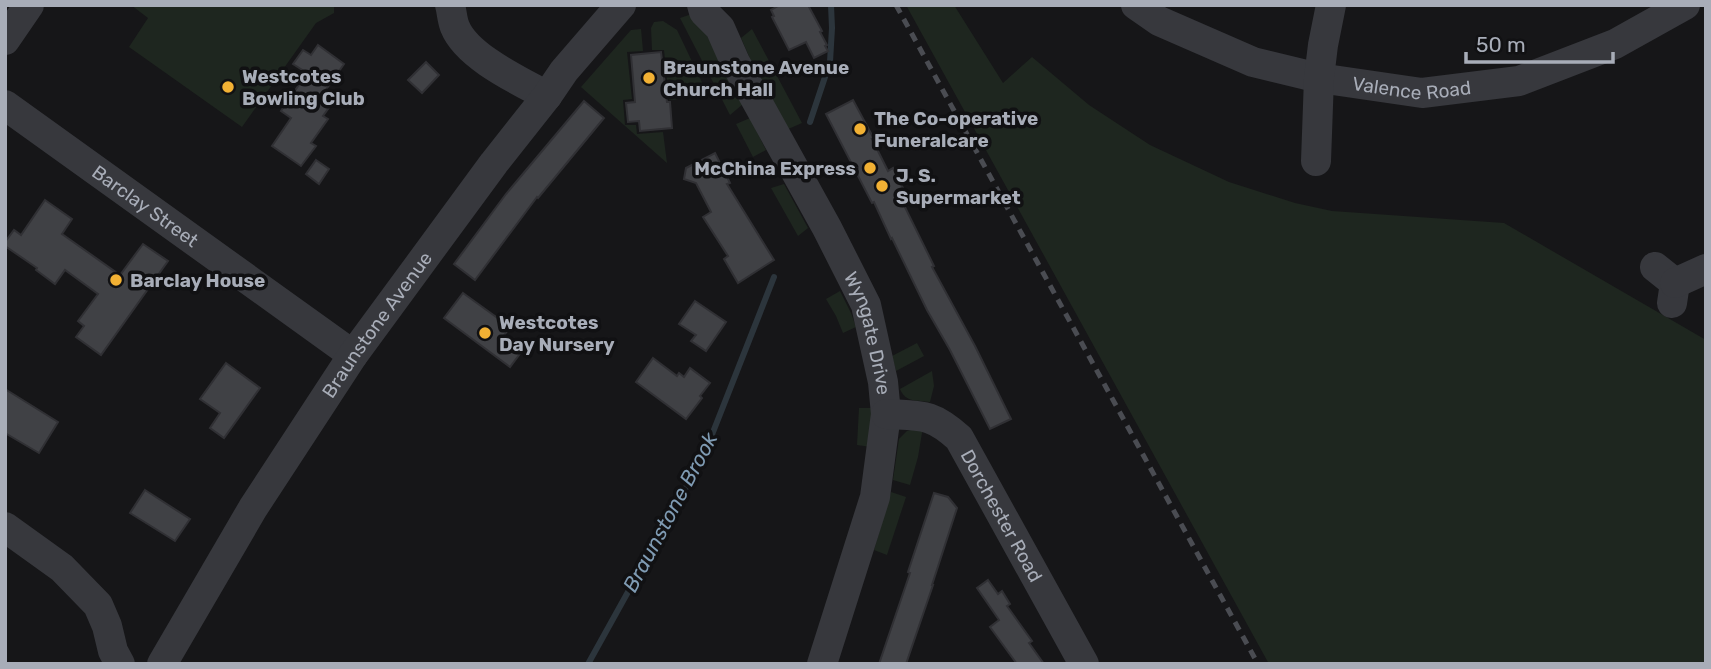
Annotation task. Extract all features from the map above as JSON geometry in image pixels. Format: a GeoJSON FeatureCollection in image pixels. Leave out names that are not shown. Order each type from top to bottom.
{"type":"FeatureCollection","features":[{"type":"Feature","properties":{"kind":"street"},"geometry":{"type":"LineString","coordinates":[[5,40],[29,5]]}},
{"type":"Feature","properties":{"kind":"street"},"geometry":{"type":"LineString","coordinates":[[450,5],[455,27],[462,40],[491,65],[547,96]]}},
{"type":"Feature","properties":{"kind":"street","name":"Braunstone Avenue"},"geometry":{"type":"LineString","coordinates":[[162,664],[253,508],[353,355],[564,71],[621,5]]}},
{"type":"Feature","properties":{"kind":"street","name":"Valence Road"},"geometry":{"type":"LineString","coordinates":[[1136,5],[1159,21],[1253,62],[1319,78],[1422,93],[1519,81],[1615,44],[1685,5]]}},
{"type":"Feature","properties":{"kind":"street"},"geometry":{"type":"LineString","coordinates":[[1316,162],[1319,78],[1331,5]]}},
{"type":"Feature","properties":{"kind":"street","name":"Wyngate Drive"},"geometry":{"type":"LineString","coordinates":[[715,13],[735,62],[827,228],[866,305],[883,382],[886,414],[875,497],[822,664]]}},
{"type":"Feature","properties":{"kind":"street","name":"Barclay Street"},"geometry":{"type":"LineString","coordinates":[[5,105],[353,355]]}},
{"type":"Feature","properties":{"kind":"street"},"geometry":{"type":"LineString","coordinates":[[1667,284],[1706,269]]}},
{"type":"Feature","properties":{"kind":"street","name":"Dorchester Road"},"geometry":{"type":"LineString","coordinates":[[886,414],[929,417],[943,424],[959,438],[1084,664]]}},
{"type":"Feature","properties":{"kind":"street"},"geometry":{"type":"LineString","coordinates":[[5,527],[62,568],[98,605],[107,626],[114,660]]}},
{"type":"Feature","properties":{"kind":"shaded area","name":"Westcotes Bowling Club"},"geometry":{"type":"Polygon","coordinates":[[[131,5],[334,5],[334,13],[316,23],[242,127],[129,47],[148,18],[131,5]]]}},
{"type":"Feature","properties":{"kind":"shaded area"},"geometry":{"type":"Polygon","coordinates":[[[906,5],[954,5],[1003,83],[1032,57],[1089,105],[1150,145],[1229,182],[1295,203],[1332,211],[1504,223],[1706,340],[1706,664],[1269,664],[906,5]]]}},
{"type":"Feature","properties":{"kind":"shaded area"},"geometry":{"type":"Polygon","coordinates":[[[695,13],[743,104],[730,115],[680,18],[695,13]]]}},
{"type":"Feature","properties":{"kind":"shaded area"},"geometry":{"type":"Polygon","coordinates":[[[663,21],[677,30],[709,97],[669,100],[664,50],[652,50],[651,28],[654,22],[663,21]]]}},
{"type":"Feature","properties":{"kind":"shaded area"},"geometry":{"type":"Polygon","coordinates":[[[641,29],[643,51],[627,52],[632,99],[623,100],[625,125],[636,125],[637,134],[663,132],[667,163],[581,87],[631,30],[641,29]]]}},
{"type":"Feature","properties":{"kind":"shaded area"},"geometry":{"type":"Polygon","coordinates":[[[752,29],[802,123],[786,130],[741,38],[752,29]]]}},
{"type":"Feature","properties":{"kind":"shaded area"},"geometry":{"type":"Polygon","coordinates":[[[750,118],[766,150],[753,157],[736,124],[750,118]]]}},
{"type":"Feature","properties":{"kind":"shaded area"},"geometry":{"type":"Polygon","coordinates":[[[784,184],[808,228],[798,236],[771,188],[784,184]]]}},
{"type":"Feature","properties":{"kind":"shaded area"},"geometry":{"type":"Polygon","coordinates":[[[840,291],[856,327],[843,333],[826,299],[840,291]]]}},
{"type":"Feature","properties":{"kind":"shaded area"},"geometry":{"type":"Polygon","coordinates":[[[917,343],[924,356],[896,371],[892,356],[917,343]]]}},
{"type":"Feature","properties":{"kind":"shaded area"},"geometry":{"type":"Polygon","coordinates":[[[932,371],[934,386],[930,402],[905,397],[900,389],[932,371]]]}},
{"type":"Feature","properties":{"kind":"shaded area"},"geometry":{"type":"Polygon","coordinates":[[[859,408],[874,408],[871,447],[857,445],[859,408]]]}},
{"type":"Feature","properties":{"kind":"shaded area"},"geometry":{"type":"Polygon","coordinates":[[[923,427],[910,485],[893,480],[899,439],[907,431],[923,427]]]}},
{"type":"Feature","properties":{"kind":"shaded area"},"geometry":{"type":"Polygon","coordinates":[[[891,492],[906,497],[887,555],[874,550],[891,492]]]}},
{"type":"Feature","properties":{"kind":"building"},"geometry":{"type":"Polygon","coordinates":[[[780,5],[808,5],[822,31],[820,32],[828,51],[814,58],[806,42],[789,50],[772,17],[774,16],[771,10],[780,5]]]}},
{"type":"Feature","properties":{"kind":"building"},"geometry":{"type":"Polygon","coordinates":[[[318,45],[344,64],[323,94],[333,102],[323,116],[328,119],[311,143],[316,146],[301,166],[272,146],[291,118],[281,111],[307,73],[293,64],[303,50],[311,55],[318,45]]]}},
{"type":"Feature","properties":{"kind":"building","name":"Braunstone Avenue Church Hall"},"geometry":{"type":"Polygon","coordinates":[[[661,52],[672,128],[640,131],[639,121],[628,122],[626,103],[635,102],[631,55],[661,52]]]}},
{"type":"Feature","properties":{"kind":"building"},"geometry":{"type":"Polygon","coordinates":[[[426,62],[439,75],[422,93],[408,80],[426,62]]]}},
{"type":"Feature","properties":{"kind":"building"},"geometry":{"type":"Polygon","coordinates":[[[853,100],[888,171],[893,168],[903,188],[897,191],[934,266],[932,267],[1011,419],[990,429],[826,114],[853,100]]]}},
{"type":"Feature","properties":{"kind":"building"},"geometry":{"type":"Polygon","coordinates":[[[584,101],[604,118],[537,197],[475,280],[454,264],[506,194],[584,101]]]}},
{"type":"Feature","properties":{"kind":"building"},"geometry":{"type":"Polygon","coordinates":[[[715,153],[730,183],[727,184],[774,260],[738,283],[724,259],[728,256],[703,217],[711,212],[696,183],[684,179],[686,168],[715,153]]]}},
{"type":"Feature","properties":{"kind":"building"},"geometry":{"type":"Polygon","coordinates":[[[316,160],[329,169],[319,184],[306,174],[316,160]]]}},
{"type":"Feature","properties":{"kind":"building","name":"Barclay House"},"geometry":{"type":"Polygon","coordinates":[[[45,200],[72,219],[62,234],[120,275],[143,244],[168,261],[101,355],[76,337],[84,326],[78,321],[98,294],[65,270],[55,284],[5,246],[14,230],[21,235],[45,200]]]}},
{"type":"Feature","properties":{"kind":"building","name":"Westcotes Day Nursery"},"geometry":{"type":"Polygon","coordinates":[[[463,293],[510,327],[503,337],[522,351],[510,367],[444,318],[463,293]]]}},
{"type":"Feature","properties":{"kind":"building"},"geometry":{"type":"Polygon","coordinates":[[[695,301],[726,322],[706,351],[691,341],[696,335],[679,324],[695,301]]]}},
{"type":"Feature","properties":{"kind":"building"},"geometry":{"type":"Polygon","coordinates":[[[653,358],[677,376],[679,373],[684,377],[690,368],[710,383],[686,419],[636,382],[653,358]]]}},
{"type":"Feature","properties":{"kind":"building"},"geometry":{"type":"Polygon","coordinates":[[[226,363],[260,388],[224,438],[210,428],[220,413],[200,399],[226,363]]]}},
{"type":"Feature","properties":{"kind":"building"},"geometry":{"type":"Polygon","coordinates":[[[5,389],[58,422],[39,453],[5,433],[5,389]]]}},
{"type":"Feature","properties":{"kind":"building"},"geometry":{"type":"Polygon","coordinates":[[[145,490],[190,519],[175,541],[130,513],[145,490]]]}},
{"type":"Feature","properties":{"kind":"building"},"geometry":{"type":"Polygon","coordinates":[[[934,493],[948,497],[957,508],[933,585],[906,664],[879,664],[910,573],[908,572],[934,493]]]}},
{"type":"Feature","properties":{"kind":"building"},"geometry":{"type":"Polygon","coordinates":[[[988,580],[998,594],[1002,591],[1010,604],[1007,606],[1032,641],[1029,643],[1044,664],[1017,664],[990,627],[999,620],[977,588],[988,580]]]}},
{"type":"Feature","properties":{"kind":"waterway","name":"Braunstone Brook"},"geometry":{"type":"LineString","coordinates":[[810,122],[830,62],[831,5]]}},
{"type":"Feature","properties":{"kind":"waterway","name":"Braunstone Brook"},"geometry":{"type":"LineString","coordinates":[[588,664],[704,455],[774,277]]}},
{"type":"Feature","properties":{"kind":"railway"},"geometry":{"type":"LineString","coordinates":[[896,5],[1258,664]]}},
{"type":"Feature","properties":{"kind":"place","name":"Braunstone Avenue Church Hall"},"geometry":{"type":"Point","coordinates":[649,78]}},
{"type":"Feature","properties":{"kind":"place","name":"Westcotes Bowling Club"},"geometry":{"type":"Point","coordinates":[228,87]}},
{"type":"Feature","properties":{"kind":"place","name":"The Co-operative Funeralcare"},"geometry":{"type":"Point","coordinates":[860,129]}},
{"type":"Feature","properties":{"kind":"place","name":"McChina Express"},"geometry":{"type":"Point","coordinates":[870,168]}},
{"type":"Feature","properties":{"kind":"place","name":"J. S. Supermarket"},"geometry":{"type":"Point","coordinates":[882,186]}},
{"type":"Feature","properties":{"kind":"place","name":"Barclay House"},"geometry":{"type":"Point","coordinates":[116,280]}},
{"type":"Feature","properties":{"kind":"place","name":"Westcotes Day Nursery"},"geometry":{"type":"Point","coordinates":[485,333]}}]}
